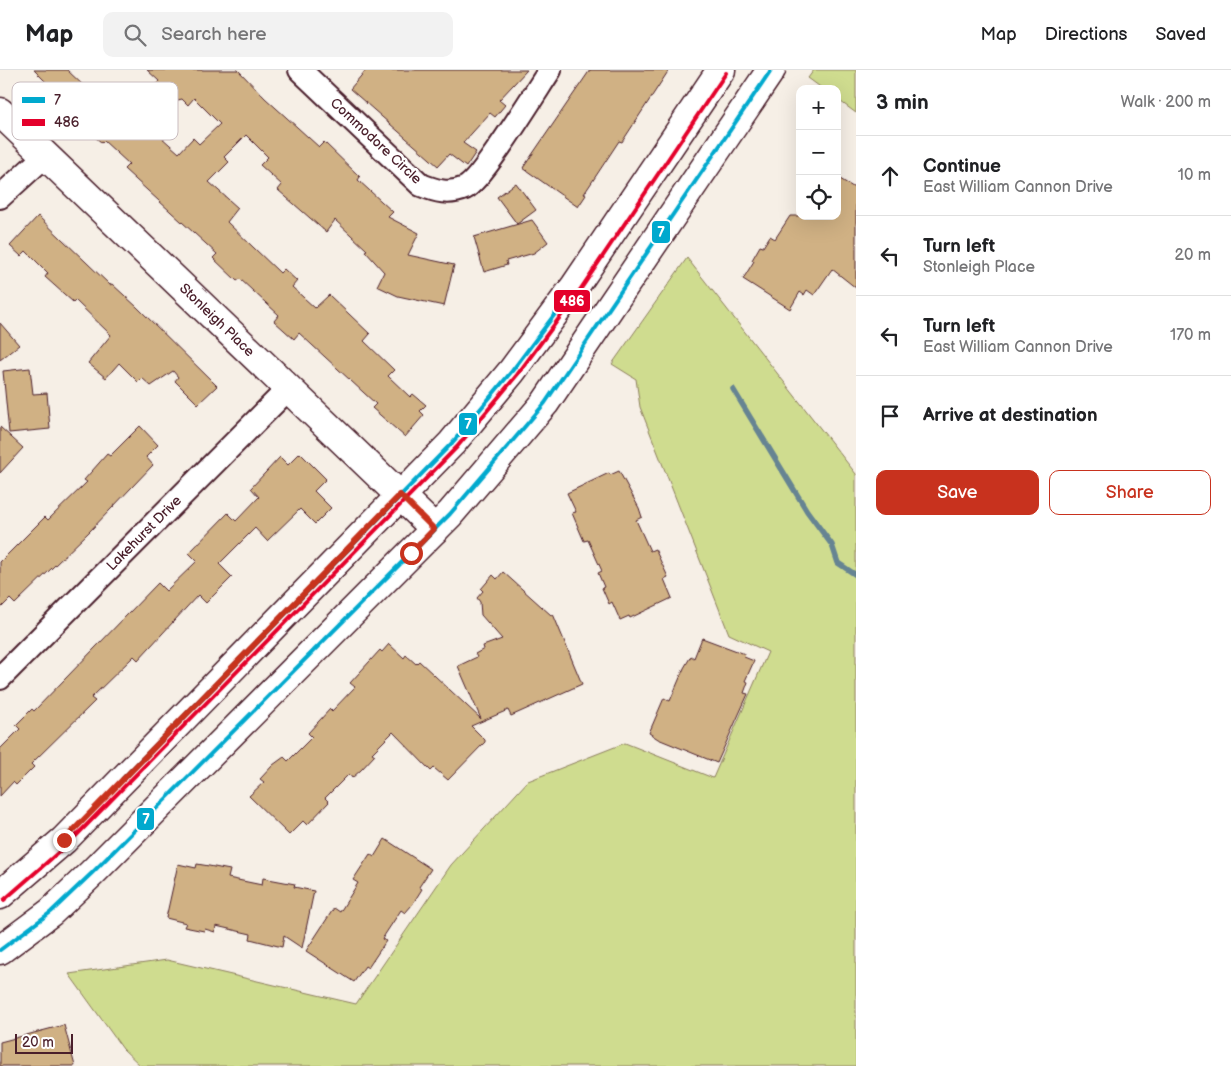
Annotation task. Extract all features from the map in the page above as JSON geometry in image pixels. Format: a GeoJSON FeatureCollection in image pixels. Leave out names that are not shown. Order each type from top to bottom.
{"type":"FeatureCollection","features":[{"type":"Feature","properties":{"kind":"main road"},"geometry":{"type":"LineString","coordinates":[[0,895],[64,840],[452,443],[512,371],[575,286],[720,70]]}},
{"type":"Feature","properties":{"kind":"main road"},"geometry":{"type":"LineString","coordinates":[[0,950],[51,912],[92,873],[434,529],[487,473],[545,403],[771,70]]}},
{"type":"Feature","properties":{"kind":"main road","name":"Stonleigh Place"},"geometry":{"type":"LineString","coordinates":[[0,112],[12,124]]}},
{"type":"Feature","properties":{"kind":"main road","name":"Stonleigh Place"},"geometry":{"type":"LineString","coordinates":[[29,140],[434,529]]}},
{"type":"Feature","properties":{"kind":"street","name":"Commodore Circle"},"geometry":{"type":"LineString","coordinates":[[311,74],[421,184],[435,191],[450,193],[467,187],[481,172],[550,70]]}},
{"type":"Feature","properties":{"kind":"street"},"geometry":{"type":"LineString","coordinates":[[0,197],[45,156]]}},
{"type":"Feature","properties":{"kind":"street","name":"Lakehurst Drive"},"geometry":{"type":"LineString","coordinates":[[0,678],[289,388]]}},
{"type":"Feature","properties":{"kind":"green space"},"geometry":{"type":"Polygon","coordinates":[[[814,70],[856,70],[856,113],[841,102],[841,85],[818,85],[808,78],[814,70]]]}},
{"type":"Feature","properties":{"kind":"green space"},"geometry":{"type":"Polygon","coordinates":[[[687,258],[856,474],[856,1066],[141,1066],[123,1049],[69,974],[167,960],[356,1004],[451,865],[528,781],[625,743],[713,778],[768,652],[729,634],[640,407],[636,379],[612,364],[687,258]]]}},
{"type":"Feature","properties":{"kind":"building"},"geometry":{"type":"Polygon","coordinates":[[[34,70],[67,70],[80,82],[46,82],[34,70]]]}},
{"type":"Feature","properties":{"kind":"building"},"geometry":{"type":"Polygon","coordinates":[[[147,70],[238,70],[265,98],[319,147],[324,142],[360,177],[358,180],[393,212],[388,217],[419,233],[408,255],[454,265],[444,306],[398,296],[377,286],[384,272],[365,251],[367,250],[335,220],[326,232],[278,190],[282,185],[260,165],[268,157],[246,135],[224,157],[229,162],[209,182],[238,208],[227,222],[280,273],[284,269],[297,281],[292,287],[315,308],[329,295],[370,334],[364,341],[394,370],[388,376],[410,397],[413,394],[426,405],[420,411],[424,415],[405,437],[372,408],[376,404],[299,333],[294,339],[274,321],[279,315],[240,279],[237,281],[213,258],[217,254],[124,169],[129,164],[104,141],[102,143],[99,140],[164,140],[179,153],[193,138],[199,144],[220,124],[194,98],[188,105],[182,99],[178,100],[178,82],[158,82],[147,70]]]}},
{"type":"Feature","properties":{"kind":"building"},"geometry":{"type":"Polygon","coordinates":[[[366,70],[527,70],[499,100],[505,105],[495,117],[490,113],[463,143],[476,152],[466,167],[449,154],[438,166],[350,89],[366,70]]]}},
{"type":"Feature","properties":{"kind":"building"},"geometry":{"type":"Polygon","coordinates":[[[590,70],[669,70],[622,142],[619,141],[584,194],[586,195],[578,207],[523,168],[590,70]]]}},
{"type":"Feature","properties":{"kind":"building"},"geometry":{"type":"Polygon","coordinates":[[[841,180],[856,189],[856,288],[832,269],[814,295],[807,290],[804,295],[800,292],[790,309],[743,279],[754,261],[752,260],[760,246],[763,247],[770,236],[775,239],[790,216],[796,216],[796,220],[841,220],[841,180]]]}},
{"type":"Feature","properties":{"kind":"building"},"geometry":{"type":"Polygon","coordinates":[[[516,183],[536,210],[517,224],[497,197],[516,183]]]}},
{"type":"Feature","properties":{"kind":"building"},"geometry":{"type":"Polygon","coordinates":[[[38,216],[110,285],[112,284],[137,307],[217,386],[198,404],[175,381],[178,377],[173,371],[151,386],[142,378],[138,382],[119,363],[106,378],[88,363],[111,335],[75,300],[73,302],[45,277],[48,273],[26,251],[21,256],[10,246],[38,216]]]}},
{"type":"Feature","properties":{"kind":"building"},"geometry":{"type":"Polygon","coordinates":[[[532,220],[548,242],[534,253],[506,261],[507,265],[484,272],[474,237],[532,220]]]}},
{"type":"Feature","properties":{"kind":"building"},"geometry":{"type":"Polygon","coordinates":[[[0,323],[19,345],[0,360],[0,323]]]}},
{"type":"Feature","properties":{"kind":"building"},"geometry":{"type":"Polygon","coordinates":[[[30,368],[33,394],[47,393],[50,429],[9,433],[3,371],[30,368]]]}},
{"type":"Feature","properties":{"kind":"building"},"geometry":{"type":"Polygon","coordinates":[[[140,426],[158,445],[146,457],[153,465],[90,531],[15,604],[10,599],[0,609],[0,562],[45,517],[48,520],[87,482],[84,480],[107,454],[110,456],[140,426]]]}},
{"type":"Feature","properties":{"kind":"building"},"geometry":{"type":"Polygon","coordinates":[[[0,427],[23,448],[0,473],[0,427]]]}},
{"type":"Feature","properties":{"kind":"building"},"geometry":{"type":"Polygon","coordinates":[[[300,453],[326,479],[314,491],[331,508],[315,524],[300,509],[267,541],[255,528],[219,564],[232,577],[206,603],[198,595],[138,660],[134,656],[91,698],[95,701],[31,764],[34,767],[16,785],[13,782],[0,796],[0,749],[20,729],[16,725],[32,709],[34,711],[158,583],[166,591],[197,561],[189,553],[228,513],[236,521],[259,497],[251,488],[280,457],[288,465],[300,453]]]}},
{"type":"Feature","properties":{"kind":"building"},"geometry":{"type":"Polygon","coordinates":[[[619,471],[639,508],[642,517],[636,520],[650,551],[655,549],[668,577],[664,579],[672,598],[630,618],[629,616],[620,620],[612,602],[609,604],[602,588],[604,587],[598,573],[602,571],[588,540],[584,541],[572,513],[576,512],[567,493],[609,473],[610,475],[619,471]]]}},
{"type":"Feature","properties":{"kind":"building"},"geometry":{"type":"Polygon","coordinates":[[[503,572],[551,615],[553,614],[582,684],[511,716],[508,710],[471,726],[485,742],[448,780],[434,768],[431,771],[393,732],[372,753],[375,755],[361,770],[352,778],[349,774],[325,798],[329,802],[307,825],[303,821],[289,835],[249,796],[264,782],[260,779],[273,765],[284,757],[288,761],[312,737],[308,733],[330,709],[332,711],[355,687],[350,683],[380,650],[382,652],[389,644],[404,658],[406,655],[416,664],[419,661],[481,719],[458,666],[477,657],[475,654],[484,649],[483,646],[502,639],[481,615],[480,602],[477,598],[483,591],[481,589],[493,575],[497,579],[503,572]]]}},
{"type":"Feature","properties":{"kind":"building"},"geometry":{"type":"Polygon","coordinates":[[[702,638],[745,654],[744,657],[754,661],[745,681],[748,682],[744,693],[748,694],[717,763],[658,739],[649,733],[664,698],[670,701],[684,668],[691,656],[694,658],[702,638]]]}},
{"type":"Feature","properties":{"kind":"building"},"geometry":{"type":"Polygon","coordinates":[[[385,839],[431,869],[419,887],[422,889],[412,905],[405,913],[401,910],[382,939],[386,941],[368,968],[365,966],[354,982],[306,951],[334,908],[340,912],[358,883],[353,880],[370,854],[374,857],[385,839]]]}},
{"type":"Feature","properties":{"kind":"building"},"geometry":{"type":"Polygon","coordinates":[[[178,864],[196,868],[197,864],[230,870],[228,878],[262,885],[263,878],[295,884],[294,887],[314,891],[302,948],[284,936],[282,947],[250,939],[251,934],[216,926],[215,932],[205,929],[204,931],[184,927],[186,923],[166,918],[178,864]]]}},
{"type":"Feature","properties":{"kind":"building"},"geometry":{"type":"Polygon","coordinates":[[[64,1025],[75,1066],[0,1066],[0,1042],[64,1025]]]}},
{"type":"Feature","properties":{"kind":"waterway"},"geometry":{"type":"LineString","coordinates":[[733,389],[807,511],[832,545],[838,563],[856,575]]}},
{"type":"Feature","properties":{"kind":"transit line","name":"7"},"geometry":{"type":"LineString","coordinates":[[0,950],[51,912],[92,873],[450,514],[545,403],[771,70]]}},
{"type":"Feature","properties":{"kind":"transit line","name":"486"},"geometry":{"type":"LineString","coordinates":[[4,900],[68,844],[457,447],[517,375],[580,290],[726,73]]}},
{"type":"Feature","properties":{"kind":"transit line","name":"7"},"geometry":{"type":"LineString","coordinates":[[123,779],[452,443],[512,371],[570,294]]}},
{"type":"Feature","properties":{"kind":"route"},"geometry":{"type":"LineString","coordinates":[[64,840],[400,495],[434,529],[411,553]]}}]}
